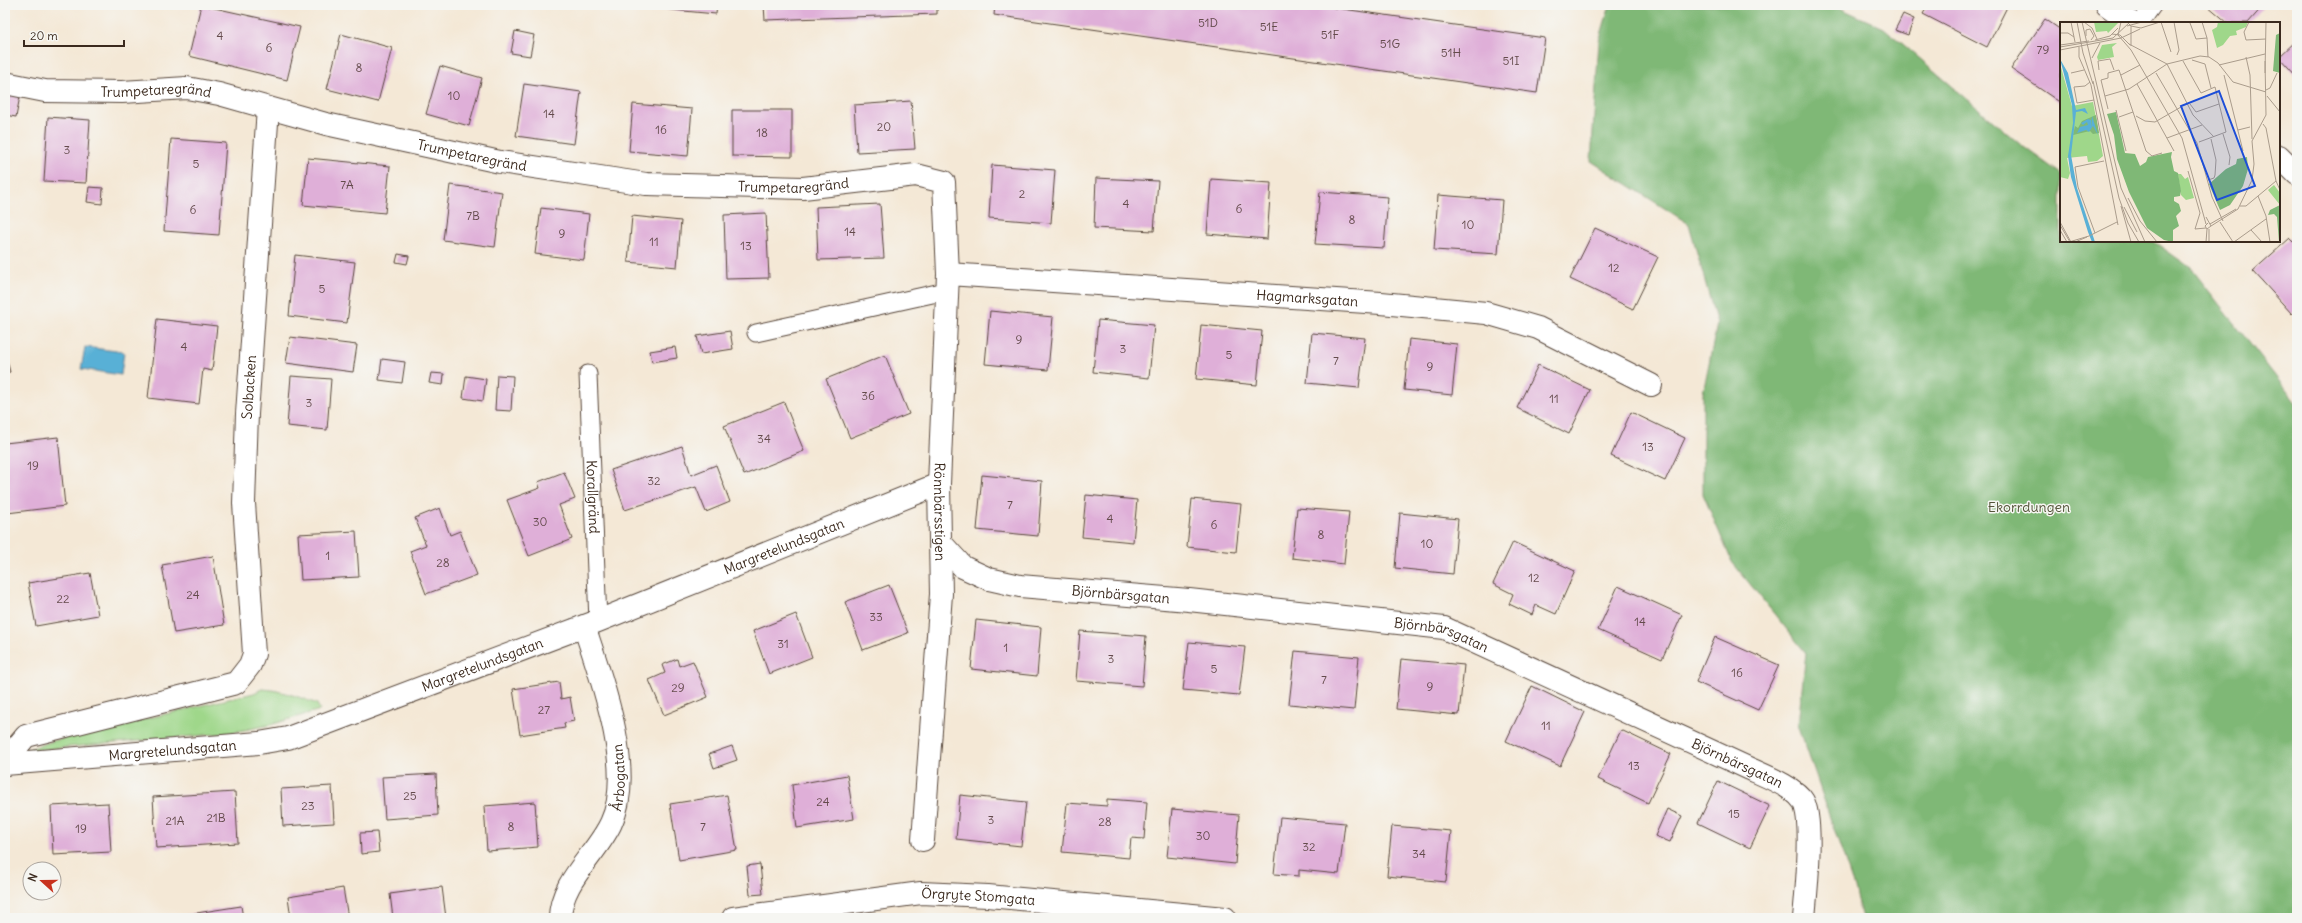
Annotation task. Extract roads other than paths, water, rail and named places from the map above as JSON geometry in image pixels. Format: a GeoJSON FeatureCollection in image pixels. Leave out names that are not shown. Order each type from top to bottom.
{"type":"FeatureCollection","features":[{"type":"Feature","properties":{"kind":"street"},"geometry":{"type":"LineString","coordinates":[[2107,5],[2131,22]]}},
{"type":"Feature","properties":{"kind":"street","name":"Trumpetaregränd"},"geometry":{"type":"LineString","coordinates":[[5,84],[45,91],[122,92],[187,88],[219,94],[326,124],[500,162],[646,184],[803,188],[916,175],[944,182]]}},
{"type":"Feature","properties":{"kind":"street","name":"Solbacken"},"geometry":{"type":"LineString","coordinates":[[250,665],[254,654],[244,503],[247,414],[268,108]]}},
{"type":"Feature","properties":{"kind":"street"},"geometry":{"type":"LineString","coordinates":[[2280,157],[2297,174]]}},
{"type":"Feature","properties":{"kind":"street","name":"Rönnbärsstigen"},"geometry":{"type":"LineString","coordinates":[[924,840],[941,594],[940,484],[947,283],[944,182]]}},
{"type":"Feature","properties":{"kind":"street","name":"Hagmarksgatan"},"geometry":{"type":"LineString","coordinates":[[947,283],[1381,303],[1486,313],[1538,328],[1651,385]]}},
{"type":"Feature","properties":{"kind":"street","name":"Margretelundsgatan"},"geometry":{"type":"LineString","coordinates":[[5,763],[259,743],[288,738],[591,623],[940,484]]}},
{"type":"Feature","properties":{"kind":"street","name":"Björnbärsgatan"},"geometry":{"type":"LineString","coordinates":[[941,543],[962,567],[990,579],[1020,586],[1189,600],[1444,628],[1748,768],[1791,790],[1804,802],[1808,831],[1807,882],[1804,918]]}},
{"type":"Feature","properties":{"kind":"street","name":"Årbogatan"},"geometry":{"type":"LineString","coordinates":[[560,918],[560,908],[572,883],[612,823],[620,791],[617,752],[606,689],[591,623]]}},
{"type":"Feature","properties":{"kind":"street","name":"Margretelundsgatan"},"geometry":{"type":"LineString","coordinates":[[5,763],[26,736],[236,683],[250,665]]}},
{"type":"Feature","properties":{"kind":"street","name":"Örgryte Stomgata"},"geometry":{"type":"LineString","coordinates":[[733,918],[921,893],[988,896],[1225,918]]}},
{"type":"Feature","properties":{"kind":"lane"},"geometry":{"type":"LineString","coordinates":[[2141,22],[2153,5]]}},
{"type":"Feature","properties":{"kind":"lane"},"geometry":{"type":"LineString","coordinates":[[756,333],[947,283]]}},
{"type":"Feature","properties":{"kind":"lane","name":"Korallgränd"},"geometry":{"type":"LineString","coordinates":[[588,374],[591,623]]}},
{"type":"Feature","properties":{"kind":"water"},"geometry":{"type":"Polygon","coordinates":[[[85,347],[124,352],[121,375],[81,369],[85,347]]]}},
{"type":"Feature","properties":{"kind":"park label","name":"Ekorrdungen"},"geometry":{"type":"Point","coordinates":[2029,507]}}]}
